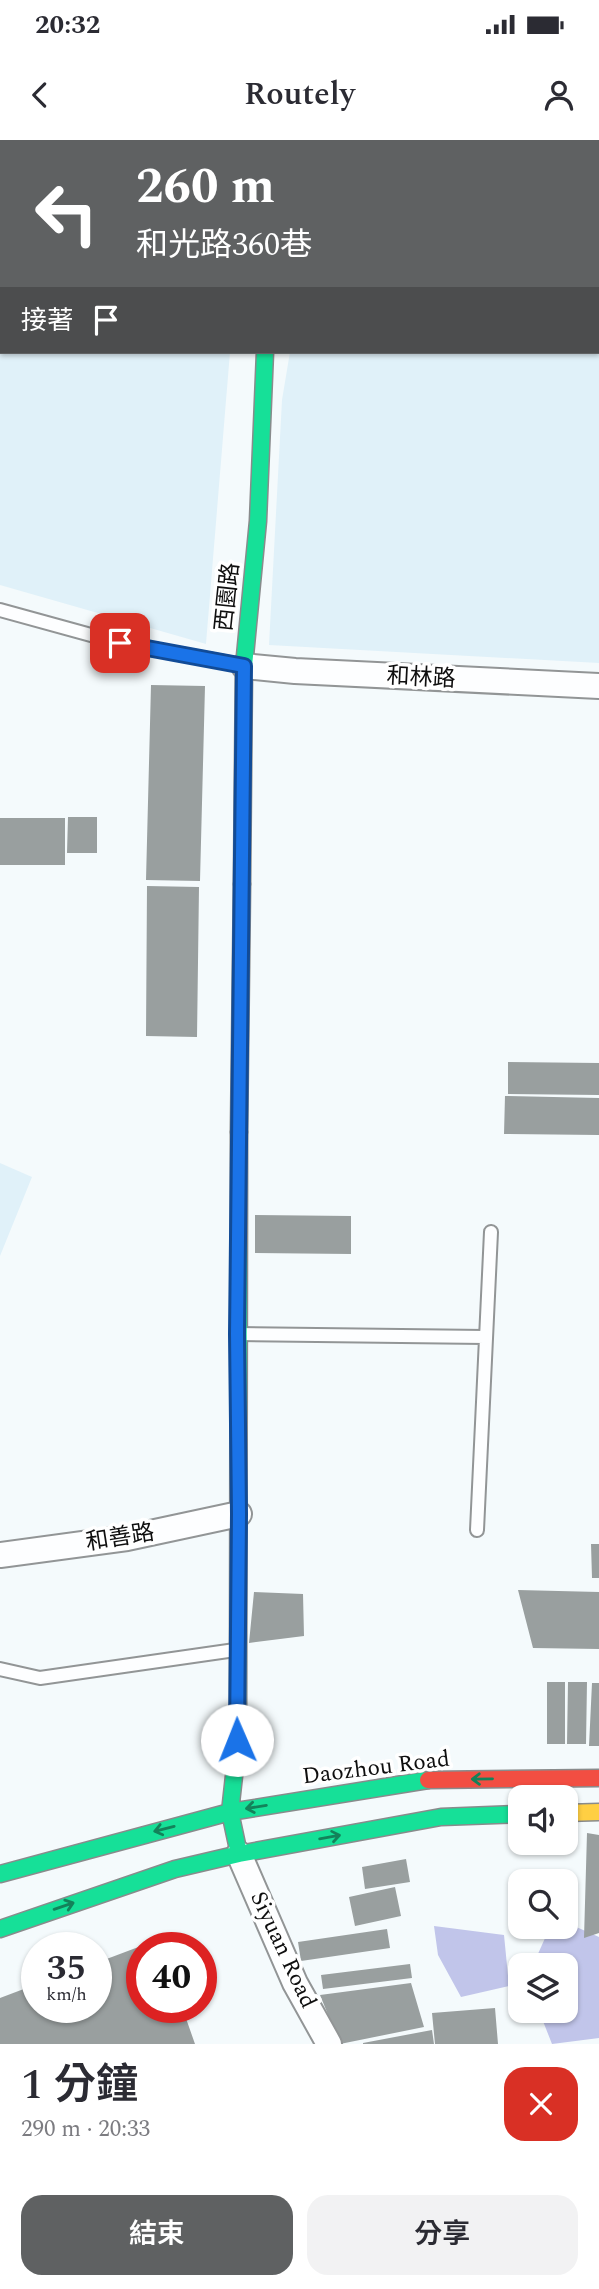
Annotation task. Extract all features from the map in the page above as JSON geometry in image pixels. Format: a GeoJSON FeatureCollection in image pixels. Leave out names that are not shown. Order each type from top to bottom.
{"type":"FeatureCollection","features":[{"type":"Feature","properties":{"kind":"street","name":"西園路"},"geometry":{"type":"LineString","coordinates":[[239,1854],[230,1811],[237,1740],[237,1334],[244,666],[258,521],[265,354]]}},
{"type":"Feature","properties":{"kind":"street","name":"和林路"},"geometry":{"type":"LineString","coordinates":[[244,666],[295,671],[599,686]]}},
{"type":"Feature","properties":{"kind":"street","name":"和善路"},"geometry":{"type":"LineString","coordinates":[[0,1555],[127,1538],[239,1514]]}},
{"type":"Feature","properties":{"kind":"street","name":"Daozhou Road"},"geometry":{"type":"LineString","coordinates":[[0,1874],[230,1811],[427,1780],[599,1778]]}},
{"type":"Feature","properties":{"kind":"street"},"geometry":{"type":"LineString","coordinates":[[578,1813],[599,1812]]}},
{"type":"Feature","properties":{"kind":"street"},"geometry":{"type":"LineString","coordinates":[[0,1929],[175,1869],[239,1854],[441,1817],[508,1815]]}},
{"type":"Feature","properties":{"kind":"street","name":"Siyuan Road"},"geometry":{"type":"LineString","coordinates":[[239,1854],[295,1983],[330,2044]]}},
{"type":"Feature","properties":{"kind":"lane"},"geometry":{"type":"LineString","coordinates":[[0,610],[120,643],[244,666]]}},
{"type":"Feature","properties":{"kind":"lane"},"geometry":{"type":"LineString","coordinates":[[477,1530],[491,1232]]}},
{"type":"Feature","properties":{"kind":"lane"},"geometry":{"type":"LineString","coordinates":[[237,1334],[485,1338]]}},
{"type":"Feature","properties":{"kind":"lane"},"geometry":{"type":"LineString","coordinates":[[0,1669],[40,1678],[236,1650]]}},
{"type":"Feature","properties":{"kind":"shaded area"},"geometry":{"type":"Polygon","coordinates":[[[0,354],[230,354],[206,644],[0,585],[0,354]]]}},
{"type":"Feature","properties":{"kind":"shaded area"},"geometry":{"type":"Polygon","coordinates":[[[290,354],[599,354],[599,663],[269,645],[282,400],[290,354]]]}},
{"type":"Feature","properties":{"kind":"shaded area"},"geometry":{"type":"Polygon","coordinates":[[[0,1163],[32,1177],[0,1256],[0,1163]]]}},
{"type":"Feature","properties":{"kind":"shaded area"},"geometry":{"type":"Polygon","coordinates":[[[434,1926],[504,1935],[508,1986],[461,1997],[438,1955],[434,1926]]]}},
{"type":"Feature","properties":{"kind":"shaded area"},"geometry":{"type":"Polygon","coordinates":[[[578,1928],[599,1937],[599,2038],[552,2044],[544,2023],[578,2023],[578,1953],[538,1953],[545,1939],[578,1939],[578,1928]]]}},
{"type":"Feature","properties":{"kind":"building"},"geometry":{"type":"Polygon","coordinates":[[[151,685],[205,686],[200,881],[146,880],[151,685]]]}},
{"type":"Feature","properties":{"kind":"building"},"geometry":{"type":"Polygon","coordinates":[[[68,817],[97,817],[97,853],[67,853],[68,817]]]}},
{"type":"Feature","properties":{"kind":"building"},"geometry":{"type":"Polygon","coordinates":[[[0,818],[65,818],[65,865],[0,865],[0,818]]]}},
{"type":"Feature","properties":{"kind":"building"},"geometry":{"type":"Polygon","coordinates":[[[147,886],[199,887],[197,1037],[146,1036],[147,886]]]}},
{"type":"Feature","properties":{"kind":"building"},"geometry":{"type":"Polygon","coordinates":[[[508,1062],[599,1063],[599,1095],[508,1094],[508,1062]]]}},
{"type":"Feature","properties":{"kind":"building"},"geometry":{"type":"Polygon","coordinates":[[[505,1096],[599,1098],[599,1135],[504,1134],[505,1096]]]}},
{"type":"Feature","properties":{"kind":"building"},"geometry":{"type":"Polygon","coordinates":[[[255,1215],[351,1216],[351,1254],[255,1253],[255,1215]]]}},
{"type":"Feature","properties":{"kind":"building"},"geometry":{"type":"Polygon","coordinates":[[[591,1544],[599,1544],[599,1578],[592,1578],[591,1544]]]}},
{"type":"Feature","properties":{"kind":"building"},"geometry":{"type":"Polygon","coordinates":[[[518,1590],[599,1592],[599,1649],[533,1648],[518,1590]]]}},
{"type":"Feature","properties":{"kind":"building"},"geometry":{"type":"Polygon","coordinates":[[[254,1592],[303,1594],[304,1636],[249,1643],[254,1592]]]}},
{"type":"Feature","properties":{"kind":"building"},"geometry":{"type":"Polygon","coordinates":[[[547,1682],[565,1682],[565,1744],[547,1744],[547,1682]]]}},
{"type":"Feature","properties":{"kind":"building"},"geometry":{"type":"Polygon","coordinates":[[[568,1682],[587,1682],[586,1744],[567,1744],[568,1682]]]}},
{"type":"Feature","properties":{"kind":"building"},"geometry":{"type":"Polygon","coordinates":[[[592,1683],[599,1683],[599,1746],[589,1746],[592,1683]]]}},
{"type":"Feature","properties":{"kind":"building"},"geometry":{"type":"Polygon","coordinates":[[[587,1833],[599,1835],[599,1933],[584,1938],[587,1833]]]}},
{"type":"Feature","properties":{"kind":"building"},"geometry":{"type":"Polygon","coordinates":[[[406,1859],[410,1882],[365,1889],[362,1867],[406,1859]]]}},
{"type":"Feature","properties":{"kind":"building"},"geometry":{"type":"Polygon","coordinates":[[[395,1887],[401,1916],[355,1926],[349,1897],[395,1887]]]}},
{"type":"Feature","properties":{"kind":"building"},"geometry":{"type":"Polygon","coordinates":[[[387,1929],[390,1948],[301,1961],[298,1942],[387,1929]]]}},
{"type":"Feature","properties":{"kind":"building"},"geometry":{"type":"Polygon","coordinates":[[[126,1952],[126,2023],[188,2023],[195,2044],[0,2044],[0,1998],[21,1990],[21,2023],[112,2023],[112,1957],[126,1952]]]}},
{"type":"Feature","properties":{"kind":"building"},"geometry":{"type":"Polygon","coordinates":[[[410,1964],[412,1978],[323,1989],[321,1975],[410,1964]]]}},
{"type":"Feature","properties":{"kind":"building"},"geometry":{"type":"Polygon","coordinates":[[[411,1983],[424,2027],[340,2044],[320,1995],[411,1983]]]}},
{"type":"Feature","properties":{"kind":"building"},"geometry":{"type":"Polygon","coordinates":[[[495,2008],[498,2044],[435,2044],[432,2013],[495,2008]]]}},
{"type":"Feature","properties":{"kind":"building"},"geometry":{"type":"Polygon","coordinates":[[[432,2030],[434,2044],[363,2044],[363,2043],[432,2030]]]}},
{"type":"Feature","properties":{"kind":"traffic: fast"},"geometry":{"type":"LineString","coordinates":[[242,884],[244,666],[258,521],[265,354]]}},
{"type":"Feature","properties":{"kind":"traffic: fast"},"geometry":{"type":"LineString","coordinates":[[239,1132],[238,1740],[230,1812],[239,1854]]}},
{"type":"Feature","properties":{"kind":"traffic: fast"},"geometry":{"type":"LineString","coordinates":[[0,1874],[230,1812],[428,1780]]}},
{"type":"Feature","properties":{"kind":"traffic: fast"},"geometry":{"type":"LineString","coordinates":[[0,1929],[175,1869],[239,1854],[441,1817],[508,1814]]}},
{"type":"Feature","properties":{"kind":"traffic: slow"},"geometry":{"type":"LineString","coordinates":[[239,1132],[242,884]]}},
{"type":"Feature","properties":{"kind":"traffic: slow"},"geometry":{"type":"LineString","coordinates":[[578,1813],[599,1812]]}},
{"type":"Feature","properties":{"kind":"traffic: jam"},"geometry":{"type":"LineString","coordinates":[[428,1780],[599,1778]]}},
{"type":"Feature","properties":{"kind":"route"},"geometry":{"type":"LineString","coordinates":[[120,643],[244,666],[237,1334],[237,1740]]}}]}
